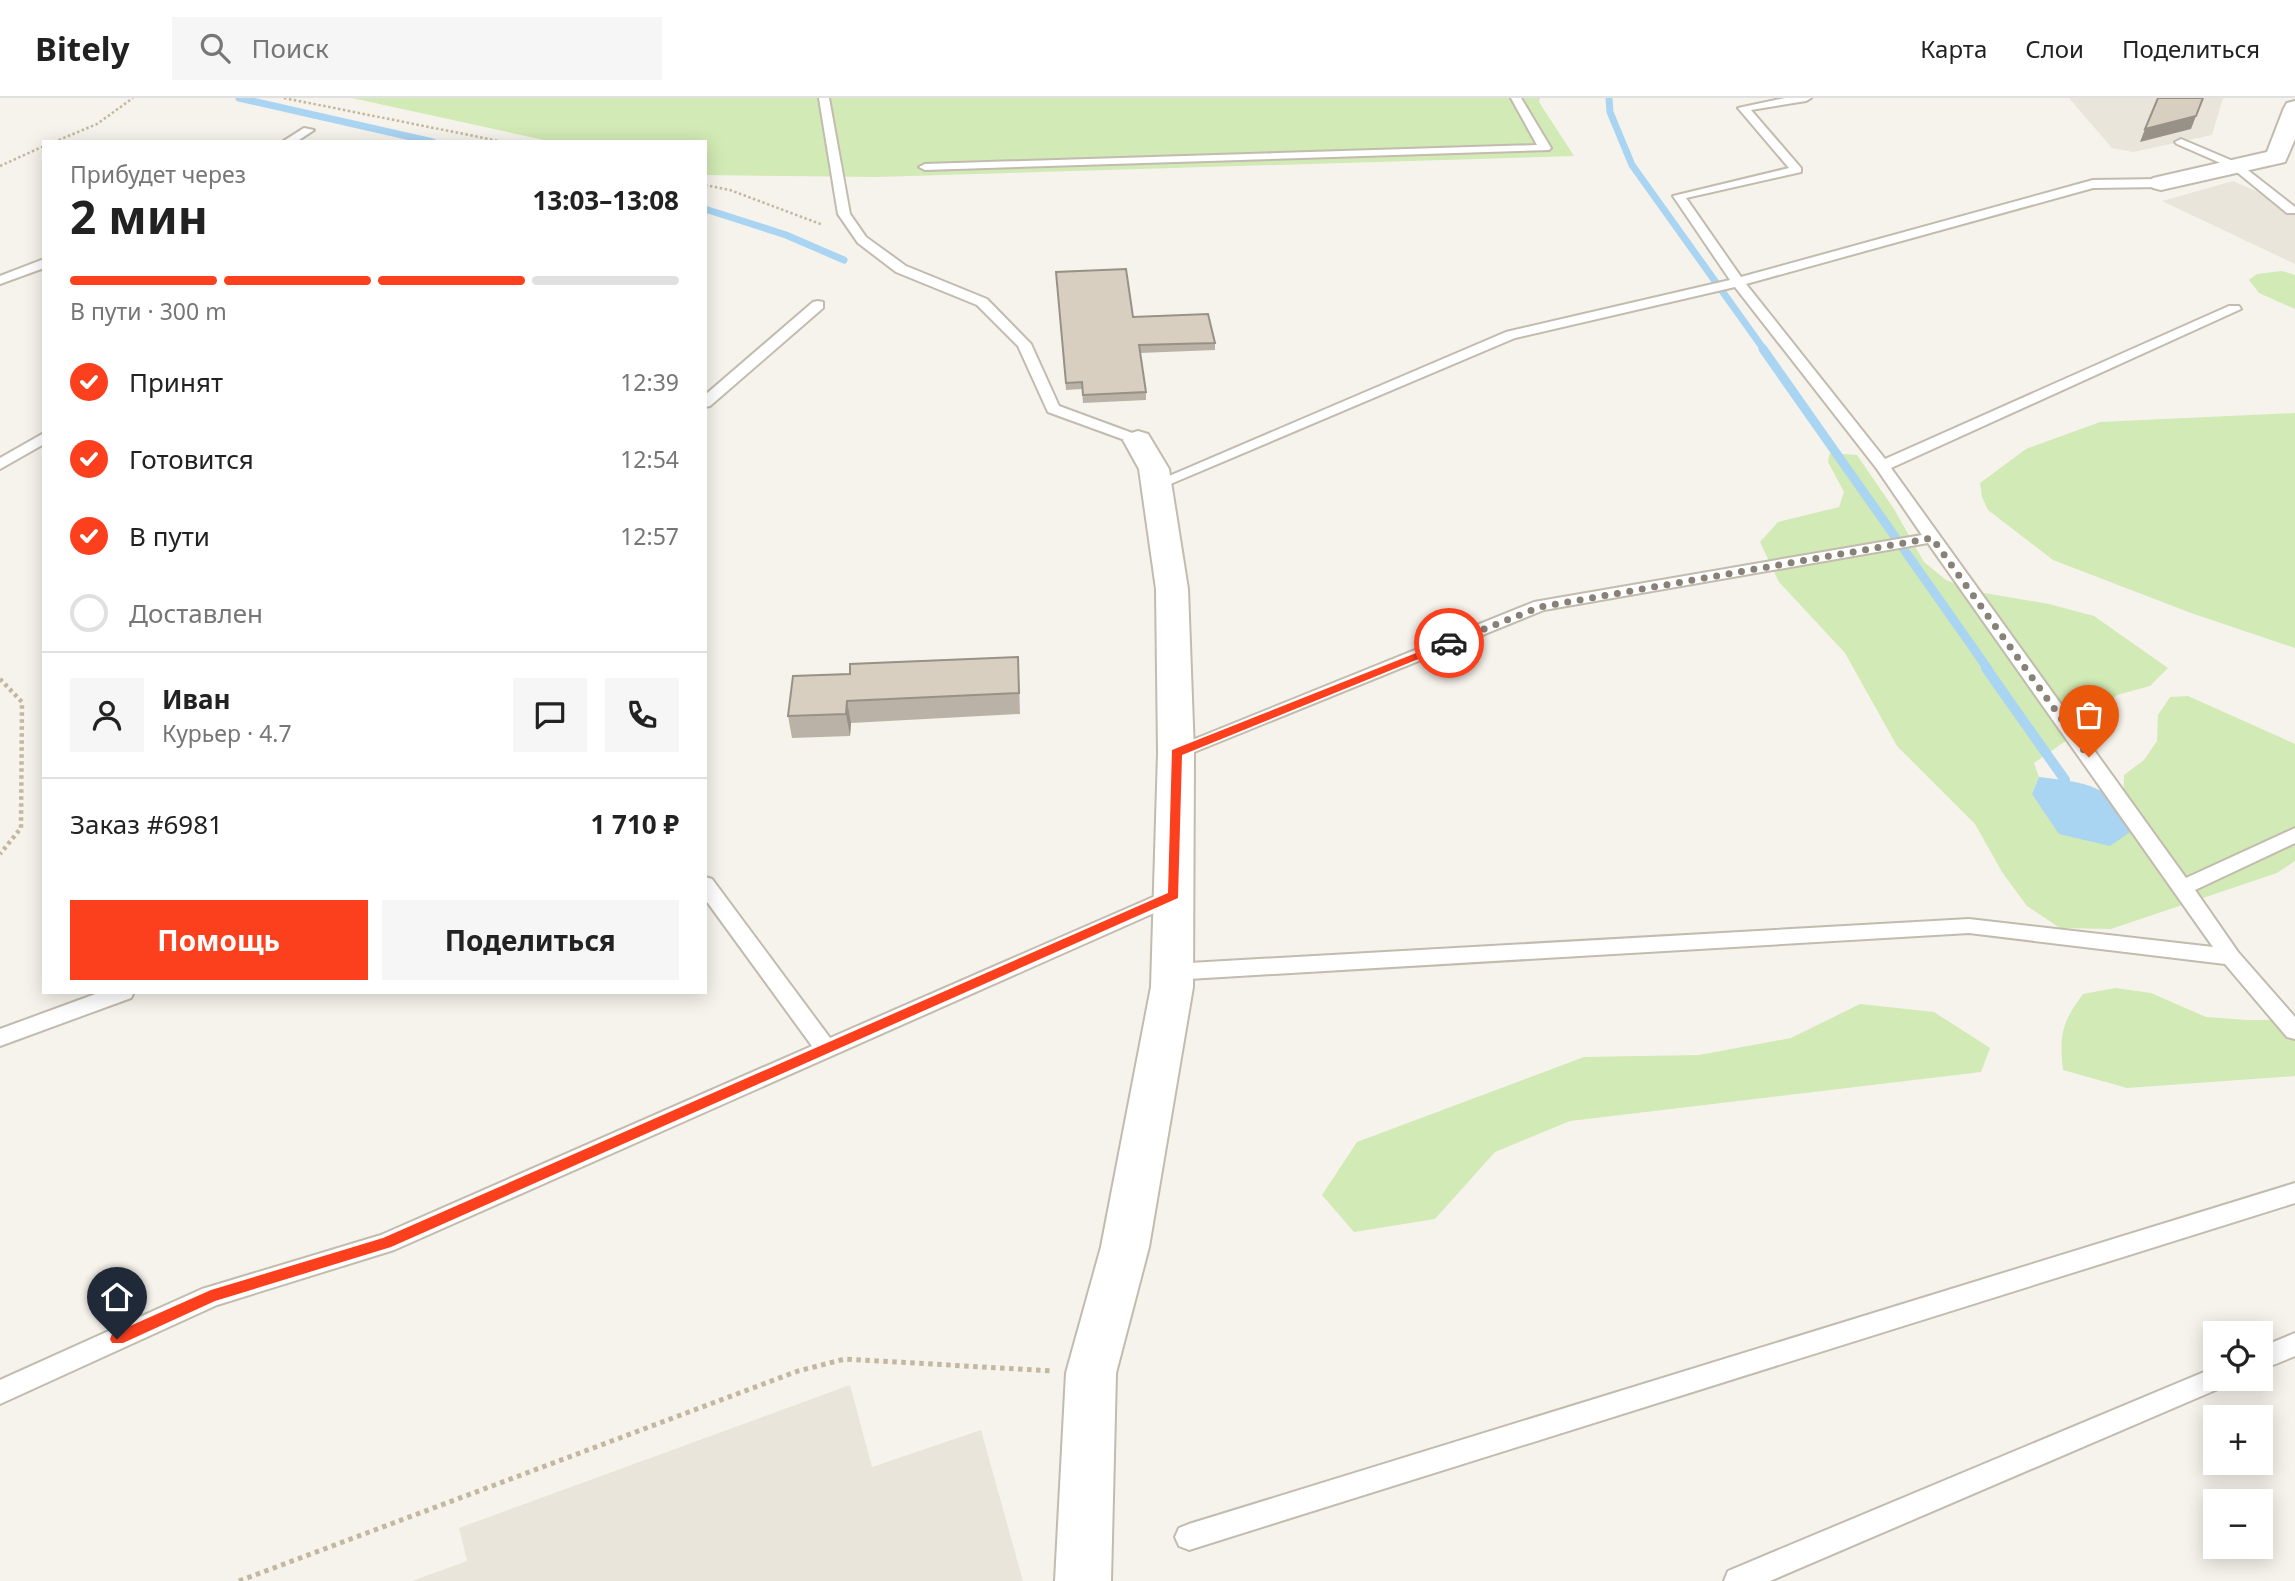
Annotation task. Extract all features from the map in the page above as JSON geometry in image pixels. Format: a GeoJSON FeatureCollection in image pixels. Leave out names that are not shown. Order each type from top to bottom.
{"type":"FeatureCollection","features":[{"type":"Feature","properties":{"kind":"street"},"geometry":{"type":"LineString","coordinates":[[2161,183],[2277,157],[2295,108]]}},
{"type":"Feature","properties":{"kind":"street"},"geometry":{"type":"LineString","coordinates":[[1083,1581],[1091,1373],[1125,1247],[1172,987],[1176,753],[1172,589],[1154,469],[1139,440]]}},
{"type":"Feature","properties":{"kind":"lane"},"geometry":{"type":"LineString","coordinates":[[824,98],[844,214],[862,240],[901,269],[982,302],[1024,345],[1054,409],[1139,440]]}},
{"type":"Feature","properties":{"kind":"lane"},"geometry":{"type":"LineString","coordinates":[[925,167],[1545,148],[1516,98]]}},
{"type":"Feature","properties":{"kind":"lane"},"geometry":{"type":"LineString","coordinates":[[1806,98],[1743,108],[1797,170],[1679,197],[1738,282],[1882,466],[2231,957],[2295,1031]]}},
{"type":"Feature","properties":{"kind":"lane"},"geometry":{"type":"LineString","coordinates":[[290,140],[308,130]]}},
{"type":"Feature","properties":{"kind":"lane"},"geometry":{"type":"LineString","coordinates":[[2181,142],[2236,166],[2291,209]]}},
{"type":"Feature","properties":{"kind":"lane"},"geometry":{"type":"LineString","coordinates":[[1156,485],[1511,335],[1738,282],[2093,184],[2161,183]]}},
{"type":"Feature","properties":{"kind":"lane"},"geometry":{"type":"LineString","coordinates":[[0,280],[42,264]]}},
{"type":"Feature","properties":{"kind":"lane"},"geometry":{"type":"LineString","coordinates":[[707,401],[818,305]]}},
{"type":"Feature","properties":{"kind":"lane"},"geometry":{"type":"LineString","coordinates":[[1882,466],[2234,309]]}},
{"type":"Feature","properties":{"kind":"lane"},"geometry":{"type":"LineString","coordinates":[[0,464],[42,438]]}},
{"type":"Feature","properties":{"kind":"lane"},"geometry":{"type":"LineString","coordinates":[[1176,753],[1540,607],[1932,538]]}},
{"type":"Feature","properties":{"kind":"lane"},"geometry":{"type":"LineString","coordinates":[[2183,888],[2295,835]]}},
{"type":"Feature","properties":{"kind":"lane"},"geometry":{"type":"LineString","coordinates":[[707,887],[825,1049]]}},
{"type":"Feature","properties":{"kind":"lane"},"geometry":{"type":"LineString","coordinates":[[0,1392],[211,1296],[386,1243],[1174,895]]}},
{"type":"Feature","properties":{"kind":"lane"},"geometry":{"type":"LineString","coordinates":[[1172,972],[1969,926],[2231,957]]}},
{"type":"Feature","properties":{"kind":"lane"},"geometry":{"type":"LineString","coordinates":[[0,1038],[119,994]]}},
{"type":"Feature","properties":{"kind":"lane"},"geometry":{"type":"LineString","coordinates":[[1189,1537],[2295,1193]]}},
{"type":"Feature","properties":{"kind":"lane"},"geometry":{"type":"LineString","coordinates":[[2273,1354],[2295,1345]]}},
{"type":"Feature","properties":{"kind":"lane"},"geometry":{"type":"LineString","coordinates":[[1738,1581],[2203,1384]]}},
{"type":"Feature","properties":{"kind":"path"},"geometry":{"type":"LineString","coordinates":[[59,140],[97,124],[133,98]]}},
{"type":"Feature","properties":{"kind":"path"},"geometry":{"type":"LineString","coordinates":[[284,98],[494,140]]}},
{"type":"Feature","properties":{"kind":"path"},"geometry":{"type":"LineString","coordinates":[[0,166],[42,147]]}},
{"type":"Feature","properties":{"kind":"path"},"geometry":{"type":"LineString","coordinates":[[707,185],[730,190],[862,240]]}},
{"type":"Feature","properties":{"kind":"path"},"geometry":{"type":"LineString","coordinates":[[0,679],[22,702],[22,716],[21,828],[0,854]]}},
{"type":"Feature","properties":{"kind":"path"},"geometry":{"type":"LineString","coordinates":[[239,1581],[798,1371],[845,1359],[1091,1373]]}},
{"type":"Feature","properties":{"kind":"shaded area"},"geometry":{"type":"Polygon","coordinates":[[[2069,98],[2223,98],[2212,135],[2133,152],[2112,148],[2069,98]]]}},
{"type":"Feature","properties":{"kind":"shaded area"},"geometry":{"type":"Polygon","coordinates":[[[2233,181],[2295,208],[2295,264],[2162,201],[2233,181]]]}},
{"type":"Feature","properties":{"kind":"shaded area"},"geometry":{"type":"Polygon","coordinates":[[[850,1385],[872,1467],[981,1430],[1023,1581],[412,1581],[467,1561],[459,1528],[850,1385]]]}},
{"type":"Feature","properties":{"kind":"green space"},"geometry":{"type":"Polygon","coordinates":[[[352,98],[1540,98],[1539,102],[1574,156],[877,177],[707,175],[707,140],[544,140],[352,98]]]}},
{"type":"Feature","properties":{"kind":"green space"},"geometry":{"type":"Polygon","coordinates":[[[2282,271],[2295,275],[2295,309],[2259,293],[2249,280],[2257,274],[2282,271]]]}},
{"type":"Feature","properties":{"kind":"green space"},"geometry":{"type":"Polygon","coordinates":[[[2295,413],[2295,648],[2191,613],[2053,560],[1988,510],[1982,497],[1980,483],[2026,449],[2100,422],[2295,413]]]}},
{"type":"Feature","properties":{"kind":"green space"},"geometry":{"type":"Polygon","coordinates":[[[1830,453],[1857,455],[1894,509],[1924,562],[1946,580],[1973,591],[2049,604],[2094,616],[2168,668],[2150,686],[2117,695],[2095,713],[2080,731],[2034,763],[2039,777],[2032,794],[2123,807],[2124,775],[2144,760],[2157,741],[2158,715],[2170,697],[2188,696],[2295,744],[2295,861],[2277,873],[2111,929],[2060,928],[2027,906],[2002,872],[1975,824],[1897,746],[1845,653],[1779,582],[1760,542],[1778,522],[1839,507],[1844,492],[1828,462],[1830,453]]]}},
{"type":"Feature","properties":{"kind":"green space"},"geometry":{"type":"Polygon","coordinates":[[[2115,988],[2151,993],[2206,1017],[2295,1020],[2295,1076],[2127,1088],[2063,1070],[2062,1038],[2066,1021],[2076,1004],[2083,994],[2115,988]]]}},
{"type":"Feature","properties":{"kind":"green space"},"geometry":{"type":"Polygon","coordinates":[[[1860,1004],[1934,1012],[1990,1048],[1981,1072],[1570,1121],[1495,1152],[1435,1219],[1354,1232],[1322,1195],[1357,1142],[1584,1057],[1699,1055],[1791,1038],[1860,1004]]]}},
{"type":"Feature","properties":{"kind":"water"},"geometry":{"type":"Polygon","coordinates":[[[2039,777],[2084,784],[2106,794],[2125,814],[2133,830],[2110,846],[2059,834],[2032,794],[2039,777]]]}},
{"type":"Feature","properties":{"kind":"building"},"geometry":{"type":"Polygon","coordinates":[[[2158,98],[2203,98],[2196,116],[2145,129],[2158,98]]]}},
{"type":"Feature","properties":{"kind":"building"},"geometry":{"type":"Polygon","coordinates":[[[1126,269],[1133,317],[1208,314],[1215,343],[1139,345],[1146,392],[1083,395],[1082,382],[1066,383],[1056,272],[1126,269]]]}},
{"type":"Feature","properties":{"kind":"building"},"geometry":{"type":"Polygon","coordinates":[[[1018,657],[1019,693],[847,701],[846,714],[788,716],[793,676],[850,674],[850,664],[1018,657]]]}},
{"type":"Feature","properties":{"kind":"waterway"},"geometry":{"type":"LineString","coordinates":[[239,98],[424,140]]}},
{"type":"Feature","properties":{"kind":"waterway"},"geometry":{"type":"LineString","coordinates":[[1609,98],[1610,112],[1632,165],[1765,351]]}},
{"type":"Feature","properties":{"kind":"waterway"},"geometry":{"type":"LineString","coordinates":[[707,210],[786,235],[844,260]]}},
{"type":"Feature","properties":{"kind":"waterway"},"geometry":{"type":"LineString","coordinates":[[1763,349],[1988,669]]}},
{"type":"Feature","properties":{"kind":"waterway"},"geometry":{"type":"LineString","coordinates":[[1986,668],[2065,780]]}},
{"type":"Feature","properties":{"kind":"way so far"},"geometry":{"type":"LineString","coordinates":[[1449,643],[1540,607],[1932,538],[2089,757]]}},
{"type":"Feature","properties":{"kind":"route"},"geometry":{"type":"LineString","coordinates":[[117,1339],[211,1296],[386,1243],[1174,895],[1176,753],[1449,643]]}}]}
